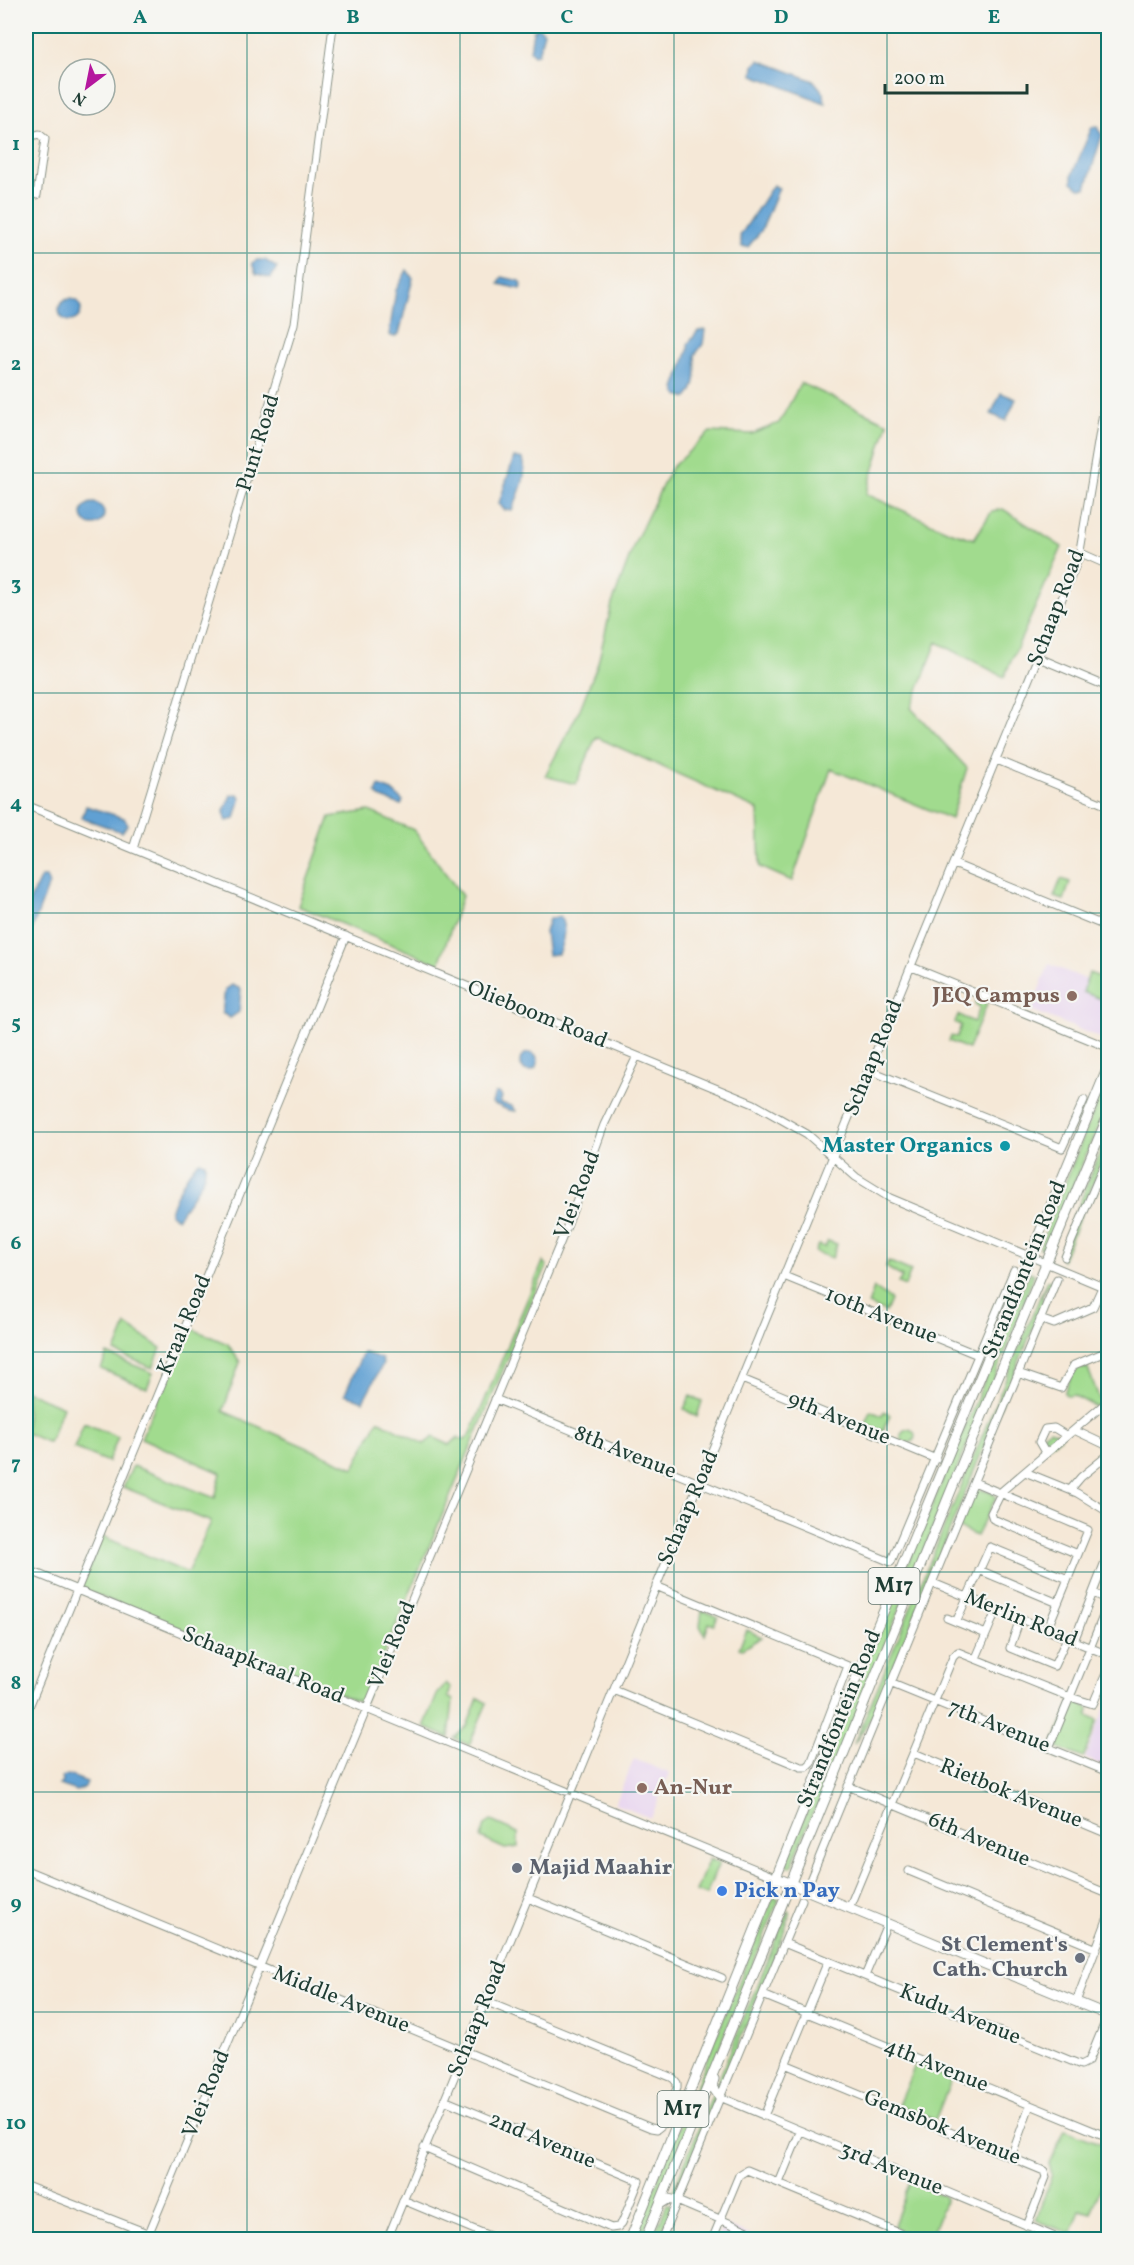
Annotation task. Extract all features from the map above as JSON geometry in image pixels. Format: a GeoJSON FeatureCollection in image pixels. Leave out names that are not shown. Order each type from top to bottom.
{"type":"FeatureCollection","features":[{"type":"Feature","properties":{"kind":"main road","name":"Strandfontein Road"},"geometry":{"type":"LineString","coordinates":[[630,2240],[863,1660],[1108,1067]]}},
{"type":"Feature","properties":{"kind":"main road","name":"Strandfontein Road"},"geometry":{"type":"LineString","coordinates":[[643,2240],[966,1454],[1108,1116]]}},
{"type":"Feature","properties":{"kind":"main road"},"geometry":{"type":"LineString","coordinates":[[777,1878],[1108,2015]]}},
{"type":"Feature","properties":{"kind":"main road"},"geometry":{"type":"LineString","coordinates":[[715,2068],[712,2086],[720,2097]]}},
{"type":"Feature","properties":{"kind":"main road"},"geometry":{"type":"LineString","coordinates":[[658,2208],[668,2199],[677,2201]]}},
{"type":"Feature","properties":{"kind":"street","name":"Punt Road"},"geometry":{"type":"LineString","coordinates":[[133,849],[294,324],[333,26]]}},
{"type":"Feature","properties":{"kind":"street"},"geometry":{"type":"LineString","coordinates":[[26,138],[38,134],[45,139],[37,195]]}},
{"type":"Feature","properties":{"kind":"street","name":"Schaap Road"},"geometry":{"type":"LineString","coordinates":[[387,2240],[1081,553],[1108,383]]}},
{"type":"Feature","properties":{"kind":"street"},"geometry":{"type":"LineString","coordinates":[[1081,553],[1108,565]]}},
{"type":"Feature","properties":{"kind":"street"},"geometry":{"type":"LineString","coordinates":[[1040,657],[1108,687]]}},
{"type":"Feature","properties":{"kind":"street"},"geometry":{"type":"LineString","coordinates":[[997,760],[1108,806]]}},
{"type":"Feature","properties":{"kind":"street","name":"Olieboom Road"},"geometry":{"type":"LineString","coordinates":[[26,805],[771,1113],[807,1134],[862,1181],[896,1202],[1106,1288]]}},
{"type":"Feature","properties":{"kind":"street"},"geometry":{"type":"LineString","coordinates":[[954,864],[1108,927]]}},
{"type":"Feature","properties":{"kind":"street","name":"Kraal Road"},"geometry":{"type":"LineString","coordinates":[[26,1714],[346,936]]}},
{"type":"Feature","properties":{"kind":"street"},"geometry":{"type":"LineString","coordinates":[[912,966],[1107,1047]]}},
{"type":"Feature","properties":{"kind":"street","name":"Vlei Road"},"geometry":{"type":"LineString","coordinates":[[149,2233],[578,1197],[604,1125],[637,1056]]}},
{"type":"Feature","properties":{"kind":"street"},"geometry":{"type":"LineString","coordinates":[[869,1070],[1062,1148],[1084,1100]]}},
{"type":"Feature","properties":{"kind":"street","name":"Strandfontein Road"},"geometry":{"type":"LineString","coordinates":[[1065,1257],[1106,1170],[1108,1155]]}},
{"type":"Feature","properties":{"kind":"street"},"geometry":{"type":"LineString","coordinates":[[936,1459],[1014,1270]]}},
{"type":"Feature","properties":{"kind":"street"},"geometry":{"type":"LineString","coordinates":[[1040,1319],[1054,1324],[1089,1310],[1106,1288],[1108,1274]]}},
{"type":"Feature","properties":{"kind":"street","name":"10th Avenue"},"geometry":{"type":"LineString","coordinates":[[784,1276],[978,1355]]}},
{"type":"Feature","properties":{"kind":"street","name":"Strandfontein Road"},"geometry":{"type":"LineString","coordinates":[[810,1880],[1057,1279]]}},
{"type":"Feature","properties":{"kind":"street"},"geometry":{"type":"LineString","coordinates":[[1018,1373],[1061,1388],[1074,1365],[1108,1351]]}},
{"type":"Feature","properties":{"kind":"street","name":"9th Avenue"},"geometry":{"type":"LineString","coordinates":[[742,1379],[936,1459]]}},
{"type":"Feature","properties":{"kind":"street","name":"8th Avenue"},"geometry":{"type":"LineString","coordinates":[[495,1399],[888,1562],[894,1560],[936,1459]]}},
{"type":"Feature","properties":{"kind":"street"},"geometry":{"type":"LineString","coordinates":[[1078,1554],[993,1519],[991,1513],[1000,1494],[1107,1404]]}},
{"type":"Feature","properties":{"kind":"street"},"geometry":{"type":"LineString","coordinates":[[1046,1454],[1039,1442],[1045,1429],[1054,1428],[1067,1436]]}},
{"type":"Feature","properties":{"kind":"street"},"geometry":{"type":"LineString","coordinates":[[1074,1430],[1108,1446]]}},
{"type":"Feature","properties":{"kind":"street"},"geometry":{"type":"LineString","coordinates":[[1070,1490],[1081,1477],[1108,1455]]}},
{"type":"Feature","properties":{"kind":"street"},"geometry":{"type":"LineString","coordinates":[[1025,1472],[1070,1490],[1108,1512]]}},
{"type":"Feature","properties":{"kind":"street"},"geometry":{"type":"LineString","coordinates":[[974,1482],[1088,1530],[1047,1630]]}},
{"type":"Feature","properties":{"kind":"street"},"geometry":{"type":"LineString","coordinates":[[956,1622],[990,1547],[1068,1579]]}},
{"type":"Feature","properties":{"kind":"street"},"geometry":{"type":"LineString","coordinates":[[1020,1619],[1010,1648],[1032,1659],[1054,1666],[1071,1640],[1094,1593],[1108,1554]]}},
{"type":"Feature","properties":{"kind":"street","name":"Schaapkraal Road"},"geometry":{"type":"LineString","coordinates":[[26,1569],[777,1878]]}},
{"type":"Feature","properties":{"kind":"street"},"geometry":{"type":"LineString","coordinates":[[979,1570],[1058,1603]]}},
{"type":"Feature","properties":{"kind":"street","name":"Merlin Road"},"geometry":{"type":"LineString","coordinates":[[933,1583],[1108,1655]]}},
{"type":"Feature","properties":{"kind":"street"},"geometry":{"type":"LineString","coordinates":[[614,1690],[807,1767],[811,1763],[849,1668],[845,1663],[656,1586]]}},
{"type":"Feature","properties":{"kind":"street"},"geometry":{"type":"LineString","coordinates":[[1049,1748],[1108,1602],[1094,1593]]}},
{"type":"Feature","properties":{"kind":"street"},"geometry":{"type":"LineString","coordinates":[[976,1658],[997,1609]]}},
{"type":"Feature","properties":{"kind":"street"},"geometry":{"type":"LineString","coordinates":[[946,1618],[986,1634]]}},
{"type":"Feature","properties":{"kind":"street"},"geometry":{"type":"LineString","coordinates":[[849,1908],[953,1657],[958,1652],[1093,1704],[1108,1669]]}},
{"type":"Feature","properties":{"kind":"street","name":"7th Avenue"},"geometry":{"type":"LineString","coordinates":[[890,1683],[1108,1772]]}},
{"type":"Feature","properties":{"kind":"street","name":"Rietbok Avenue"},"geometry":{"type":"LineString","coordinates":[[914,1753],[1108,1834]]}},
{"type":"Feature","properties":{"kind":"street","name":"6th Avenue"},"geometry":{"type":"LineString","coordinates":[[848,1786],[1108,1894]]}},
{"type":"Feature","properties":{"kind":"street","name":"Middle Avenue"},"geometry":{"type":"LineString","coordinates":[[26,1870],[657,2129],[662,2125],[677,2083],[670,2077],[485,2001]]}},
{"type":"Feature","properties":{"kind":"street"},"geometry":{"type":"LineString","coordinates":[[909,1871],[1097,1949]]}},
{"type":"Feature","properties":{"kind":"street"},"geometry":{"type":"LineString","coordinates":[[528,1898],[722,1977]]}},
{"type":"Feature","properties":{"kind":"street"},"geometry":{"type":"LineString","coordinates":[[661,2240],[802,1900]]}},
{"type":"Feature","properties":{"kind":"street"},"geometry":{"type":"LineString","coordinates":[[1076,2002],[1108,1917]]}},
{"type":"Feature","properties":{"kind":"street"},"geometry":{"type":"LineString","coordinates":[[865,1976],[887,1924]]}},
{"type":"Feature","properties":{"kind":"street","name":"Kudu Avenue"},"geometry":{"type":"LineString","coordinates":[[784,1943],[1081,2065],[1089,2061],[1108,2015]]}},
{"type":"Feature","properties":{"kind":"street"},"geometry":{"type":"LineString","coordinates":[[764,2116],[828,1961]]}},
{"type":"Feature","properties":{"kind":"street","name":"4th Avenue"},"geometry":{"type":"LineString","coordinates":[[763,1995],[1108,2137]]}},
{"type":"Feature","properties":{"kind":"street","name":"Gemsbok Avenue"},"geometry":{"type":"LineString","coordinates":[[785,2064],[1038,2168],[1046,2174],[1027,2226]]}},
{"type":"Feature","properties":{"kind":"street","name":"3rd Avenue"},"geometry":{"type":"LineString","coordinates":[[720,2097],[1062,2239]]}},
{"type":"Feature","properties":{"kind":"street","name":"2nd Avenue"},"geometry":{"type":"LineString","coordinates":[[424,2148],[616,2228],[622,2223],[639,2181],[444,2100]]}},
{"type":"Feature","properties":{"kind":"street"},"geometry":{"type":"LineString","coordinates":[[1011,2157],[1030,2105]]}},
{"type":"Feature","properties":{"kind":"street"},"geometry":{"type":"LineString","coordinates":[[779,2183],[800,2132]]}},
{"type":"Feature","properties":{"kind":"street"},"geometry":{"type":"LineString","coordinates":[[712,2240],[741,2172],[750,2171],[916,2240]]}},
{"type":"Feature","properties":{"kind":"street"},"geometry":{"type":"LineString","coordinates":[[26,2186],[165,2240]]}},
{"type":"Feature","properties":{"kind":"street"},"geometry":{"type":"LineString","coordinates":[[403,2200],[499,2240]]}},
{"type":"Feature","properties":{"kind":"street"},"geometry":{"type":"LineString","coordinates":[[677,2201],[769,2240]]}},
{"type":"Feature","properties":{"kind":"shaded area","name":"JEQ Campus"},"geometry":{"type":"Polygon","coordinates":[[[1049,964],[1087,980],[1089,973],[1108,982],[1108,1041],[1031,1010],[1049,964]]]}},
{"type":"Feature","properties":{"kind":"shaded area"},"geometry":{"type":"Polygon","coordinates":[[[1108,1700],[1108,1768],[1085,1758],[1108,1700]]]}},
{"type":"Feature","properties":{"kind":"shaded area","name":"An-Nur"},"geometry":{"type":"Polygon","coordinates":[[[634,1759],[669,1773],[651,1818],[615,1804],[634,1759]]]}},
{"type":"Feature","properties":{"kind":"shaded area"},"geometry":{"type":"Polygon","coordinates":[[[727,2226],[760,2239],[717,2240],[722,2228],[727,2226]]]}},
{"type":"Feature","properties":{"kind":"green space"},"geometry":{"type":"Polygon","coordinates":[[[801,383],[888,423],[866,494],[949,531],[974,539],[992,511],[1003,509],[1062,547],[1004,677],[937,642],[911,708],[967,768],[951,819],[831,769],[792,881],[760,867],[758,810],[596,737],[576,784],[545,776],[580,709],[598,663],[612,604],[635,542],[671,468],[710,432],[752,434],[779,423],[801,383]]]}},
{"type":"Feature","properties":{"kind":"green space"},"geometry":{"type":"Polygon","coordinates":[[[369,811],[414,830],[462,896],[439,964],[298,906],[330,817],[369,811]]]}},
{"type":"Feature","properties":{"kind":"green space"},"geometry":{"type":"Polygon","coordinates":[[[1061,879],[1070,882],[1064,900],[1054,897],[1061,879]]]}},
{"type":"Feature","properties":{"kind":"green space"},"geometry":{"type":"Polygon","coordinates":[[[1089,973],[1108,980],[1108,995],[1104,1000],[1083,992],[1089,973]]]}},
{"type":"Feature","properties":{"kind":"green space"},"geometry":{"type":"Polygon","coordinates":[[[977,999],[987,1004],[968,1049],[949,1041],[951,1036],[957,1037],[961,1025],[955,1023],[958,1015],[974,1022],[980,1007],[975,1004],[977,999]]]}},
{"type":"Feature","properties":{"kind":"green space"},"geometry":{"type":"Polygon","coordinates":[[[1108,1076],[1108,1103],[1047,1247],[1039,1248],[1108,1076]]]}},
{"type":"Feature","properties":{"kind":"green space"},"geometry":{"type":"Polygon","coordinates":[[[1108,1132],[1108,1146],[1062,1261],[1060,1252],[1108,1132]]]}},
{"type":"Feature","properties":{"kind":"green space"},"geometry":{"type":"Polygon","coordinates":[[[828,1241],[837,1244],[832,1258],[815,1252],[818,1245],[825,1247],[828,1241]]]}},
{"type":"Feature","properties":{"kind":"green space"},"geometry":{"type":"Polygon","coordinates":[[[888,1261],[911,1271],[905,1286],[898,1283],[902,1277],[886,1267],[888,1261]]]}},
{"type":"Feature","properties":{"kind":"green space"},"geometry":{"type":"Polygon","coordinates":[[[543,1262],[547,1265],[364,1702],[84,1590],[82,1584],[102,1536],[187,1573],[211,1522],[123,1487],[133,1466],[215,1498],[221,1473],[141,1438],[188,1327],[228,1344],[240,1362],[223,1411],[354,1468],[378,1420],[424,1444],[433,1437],[450,1445],[457,1438],[465,1440],[471,1433],[543,1262]]]}},
{"type":"Feature","properties":{"kind":"green space"},"geometry":{"type":"Polygon","coordinates":[[[1030,1272],[1034,1274],[1009,1342],[823,1796],[812,1814],[791,1867],[787,1866],[787,1861],[869,1656],[1030,1272]]]}},
{"type":"Feature","properties":{"kind":"green space"},"geometry":{"type":"Polygon","coordinates":[[[1047,1280],[1052,1282],[1051,1287],[1046,1286],[1042,1297],[1044,1301],[874,1713],[854,1744],[1047,1280]]]}},
{"type":"Feature","properties":{"kind":"green space"},"geometry":{"type":"Polygon","coordinates":[[[874,1288],[891,1300],[886,1312],[868,1305],[874,1288]]]}},
{"type":"Feature","properties":{"kind":"green space"},"geometry":{"type":"Polygon","coordinates":[[[126,1325],[161,1348],[153,1368],[115,1352],[126,1325]]]}},
{"type":"Feature","properties":{"kind":"green space"},"geometry":{"type":"Polygon","coordinates":[[[107,1354],[153,1373],[147,1388],[101,1369],[107,1354]]]}},
{"type":"Feature","properties":{"kind":"green space"},"geometry":{"type":"Polygon","coordinates":[[[1080,1365],[1084,1369],[1087,1366],[1101,1403],[1096,1407],[1064,1393],[1074,1369],[1080,1365]]]}},
{"type":"Feature","properties":{"kind":"green space"},"geometry":{"type":"Polygon","coordinates":[[[26,1391],[63,1407],[49,1443],[26,1433],[26,1391]]]}},
{"type":"Feature","properties":{"kind":"green space"},"geometry":{"type":"Polygon","coordinates":[[[690,1396],[702,1401],[697,1417],[684,1409],[690,1396]]]}},
{"type":"Feature","properties":{"kind":"green space"},"geometry":{"type":"Polygon","coordinates":[[[871,1411],[882,1416],[884,1412],[890,1415],[883,1431],[866,1424],[871,1411]]]}},
{"type":"Feature","properties":{"kind":"green space"},"geometry":{"type":"Polygon","coordinates":[[[84,1423],[118,1437],[108,1462],[74,1448],[84,1423]]]}},
{"type":"Feature","properties":{"kind":"green space"},"geometry":{"type":"Polygon","coordinates":[[[905,1429],[911,1429],[915,1436],[911,1443],[905,1443],[901,1439],[901,1433],[905,1429]]]}},
{"type":"Feature","properties":{"kind":"green space"},"geometry":{"type":"Polygon","coordinates":[[[1050,1430],[1060,1434],[1060,1438],[1045,1448],[1042,1443],[1043,1435],[1050,1430]]]}},
{"type":"Feature","properties":{"kind":"green space"},"geometry":{"type":"Polygon","coordinates":[[[975,1488],[992,1493],[996,1497],[976,1536],[957,1527],[975,1488]]]}},
{"type":"Feature","properties":{"kind":"green space"},"geometry":{"type":"Polygon","coordinates":[[[702,1610],[718,1617],[714,1625],[709,1623],[705,1635],[700,1626],[702,1610]]]}},
{"type":"Feature","properties":{"kind":"green space"},"geometry":{"type":"Polygon","coordinates":[[[747,1630],[762,1637],[742,1649],[739,1648],[747,1630]]]}},
{"type":"Feature","properties":{"kind":"green space"},"geometry":{"type":"Polygon","coordinates":[[[446,1683],[451,1688],[448,1697],[453,1700],[449,1738],[424,1727],[437,1695],[446,1683]]]}},
{"type":"Feature","properties":{"kind":"green space"},"geometry":{"type":"Polygon","coordinates":[[[478,1698],[487,1703],[469,1745],[454,1738],[467,1726],[478,1698]]]}},
{"type":"Feature","properties":{"kind":"green space"},"geometry":{"type":"Polygon","coordinates":[[[1076,1702],[1089,1708],[1088,1716],[1098,1721],[1083,1758],[1058,1748],[1054,1742],[1070,1706],[1076,1702]]]}},
{"type":"Feature","properties":{"kind":"green space"},"geometry":{"type":"Polygon","coordinates":[[[491,1821],[518,1833],[518,1847],[505,1849],[481,1838],[485,1825],[491,1821]]]}},
{"type":"Feature","properties":{"kind":"green space"},"geometry":{"type":"Polygon","coordinates":[[[709,1859],[719,1863],[706,1895],[696,1891],[709,1859]]]}},
{"type":"Feature","properties":{"kind":"green space"},"geometry":{"type":"Polygon","coordinates":[[[774,1896],[779,1899],[650,2219],[639,2239],[633,2240],[774,1896]]]}},
{"type":"Feature","properties":{"kind":"green space"},"geometry":{"type":"Polygon","coordinates":[[[788,1910],[790,1914],[781,1940],[676,2196],[671,2196],[788,1910]]]}},
{"type":"Feature","properties":{"kind":"green space"},"geometry":{"type":"Polygon","coordinates":[[[916,2063],[952,2078],[935,2120],[898,2105],[916,2063]]]}},
{"type":"Feature","properties":{"kind":"green space"},"geometry":{"type":"Polygon","coordinates":[[[1065,2130],[1108,2146],[1108,2168],[1091,2213],[1080,2210],[1071,2234],[1036,2220],[1052,2174],[1049,2164],[1065,2130]]]}},
{"type":"Feature","properties":{"kind":"green space"},"geometry":{"type":"Polygon","coordinates":[[[910,2182],[944,2196],[946,2199],[929,2239],[922,2239],[896,2229],[894,2225],[910,2182]]]}},
{"type":"Feature","properties":{"kind":"green space"},"geometry":{"type":"Polygon","coordinates":[[[667,2204],[670,2204],[671,2208],[658,2239],[652,2240],[667,2204]]]}},
{"type":"Feature","properties":{"kind":"water"},"geometry":{"type":"Polygon","coordinates":[[[538,27],[544,32],[538,54],[534,55],[530,51],[533,31],[538,27]]]}},
{"type":"Feature","properties":{"kind":"water"},"geometry":{"type":"Polygon","coordinates":[[[759,60],[814,81],[824,93],[825,103],[753,75],[754,65],[759,60]]]}},
{"type":"Feature","properties":{"kind":"water"},"geometry":{"type":"Polygon","coordinates":[[[1092,127],[1097,127],[1102,135],[1086,188],[1079,188],[1072,182],[1072,175],[1092,127]]]}},
{"type":"Feature","properties":{"kind":"water"},"geometry":{"type":"Polygon","coordinates":[[[773,185],[779,188],[761,231],[748,247],[742,247],[740,236],[773,185]]]}},
{"type":"Feature","properties":{"kind":"water"},"geometry":{"type":"Polygon","coordinates":[[[265,260],[277,268],[271,278],[256,274],[252,263],[265,260]]]}},
{"type":"Feature","properties":{"kind":"water"},"geometry":{"type":"Polygon","coordinates":[[[407,270],[413,278],[399,334],[394,337],[389,335],[396,290],[407,270]]]}},
{"type":"Feature","properties":{"kind":"water"},"geometry":{"type":"Polygon","coordinates":[[[502,277],[520,281],[522,284],[520,289],[499,284],[502,277]]]}},
{"type":"Feature","properties":{"kind":"water"},"geometry":{"type":"Polygon","coordinates":[[[66,299],[74,299],[81,306],[81,314],[74,321],[66,321],[59,314],[59,306],[66,299]]]}},
{"type":"Feature","properties":{"kind":"water"},"geometry":{"type":"Polygon","coordinates":[[[705,330],[703,344],[695,355],[696,378],[691,394],[687,398],[677,395],[675,388],[688,344],[698,331],[705,330]]]}},
{"type":"Feature","properties":{"kind":"water"},"geometry":{"type":"Polygon","coordinates":[[[1001,393],[1016,399],[1006,421],[991,414],[1001,393]]]}},
{"type":"Feature","properties":{"kind":"water"},"geometry":{"type":"Polygon","coordinates":[[[514,457],[523,459],[524,478],[512,510],[504,510],[499,503],[514,457]]]}},
{"type":"Feature","properties":{"kind":"water"},"geometry":{"type":"Polygon","coordinates":[[[93,503],[101,506],[104,514],[101,522],[93,525],[85,522],[82,514],[85,506],[93,503]]]}},
{"type":"Feature","properties":{"kind":"water"},"geometry":{"type":"Polygon","coordinates":[[[379,786],[392,791],[403,801],[401,805],[379,797],[376,793],[379,786]]]}},
{"type":"Feature","properties":{"kind":"water"},"geometry":{"type":"Polygon","coordinates":[[[237,794],[241,797],[235,819],[226,821],[224,811],[231,795],[237,794]]]}},
{"type":"Feature","properties":{"kind":"water"},"geometry":{"type":"Polygon","coordinates":[[[86,806],[124,818],[128,824],[122,832],[82,818],[86,806]]]}},
{"type":"Feature","properties":{"kind":"water"},"geometry":{"type":"Polygon","coordinates":[[[41,877],[46,877],[49,884],[26,946],[26,908],[41,877]]]}},
{"type":"Feature","properties":{"kind":"water"},"geometry":{"type":"Polygon","coordinates":[[[560,916],[564,930],[561,945],[558,954],[548,955],[545,932],[549,919],[560,916]]]}},
{"type":"Feature","properties":{"kind":"water"},"geometry":{"type":"Polygon","coordinates":[[[232,985],[241,989],[239,1012],[230,1018],[222,1013],[225,990],[232,985]]]}},
{"type":"Feature","properties":{"kind":"water"},"geometry":{"type":"Polygon","coordinates":[[[529,1053],[535,1056],[538,1062],[535,1068],[529,1071],[523,1068],[520,1062],[523,1056],[529,1053]]]}},
{"type":"Feature","properties":{"kind":"water"},"geometry":{"type":"Polygon","coordinates":[[[495,1093],[499,1093],[502,1097],[500,1103],[512,1106],[516,1111],[492,1103],[495,1093]]]}},
{"type":"Feature","properties":{"kind":"water"},"geometry":{"type":"Polygon","coordinates":[[[200,1161],[205,1163],[203,1177],[196,1192],[178,1218],[170,1214],[174,1202],[186,1177],[200,1161]]]}},
{"type":"Feature","properties":{"kind":"water"},"geometry":{"type":"Polygon","coordinates":[[[363,1352],[382,1359],[383,1364],[363,1401],[345,1394],[363,1352]]]}},
{"type":"Feature","properties":{"kind":"water"},"geometry":{"type":"Polygon","coordinates":[[[68,1775],[87,1782],[85,1788],[76,1791],[59,1785],[63,1782],[62,1777],[68,1775]]]}},
{"type":"Feature","properties":{"kind":"place","name":"JEQ Campus"},"geometry":{"type":"Point","coordinates":[1072,996]}},
{"type":"Feature","properties":{"kind":"place","name":"Master Organics"},"geometry":{"type":"Point","coordinates":[1005,1146]}},
{"type":"Feature","properties":{"kind":"place","name":"An-Nur"},"geometry":{"type":"Point","coordinates":[642,1788]}},
{"type":"Feature","properties":{"kind":"place","name":"Majid Maahir"},"geometry":{"type":"Point","coordinates":[517,1868]}},
{"type":"Feature","properties":{"kind":"place","name":"Pick n Pay"},"geometry":{"type":"Point","coordinates":[722,1891]}},
{"type":"Feature","properties":{"kind":"place","name":"St Clement's Cath. Church"},"geometry":{"type":"Point","coordinates":[1080,1958]}}]}
